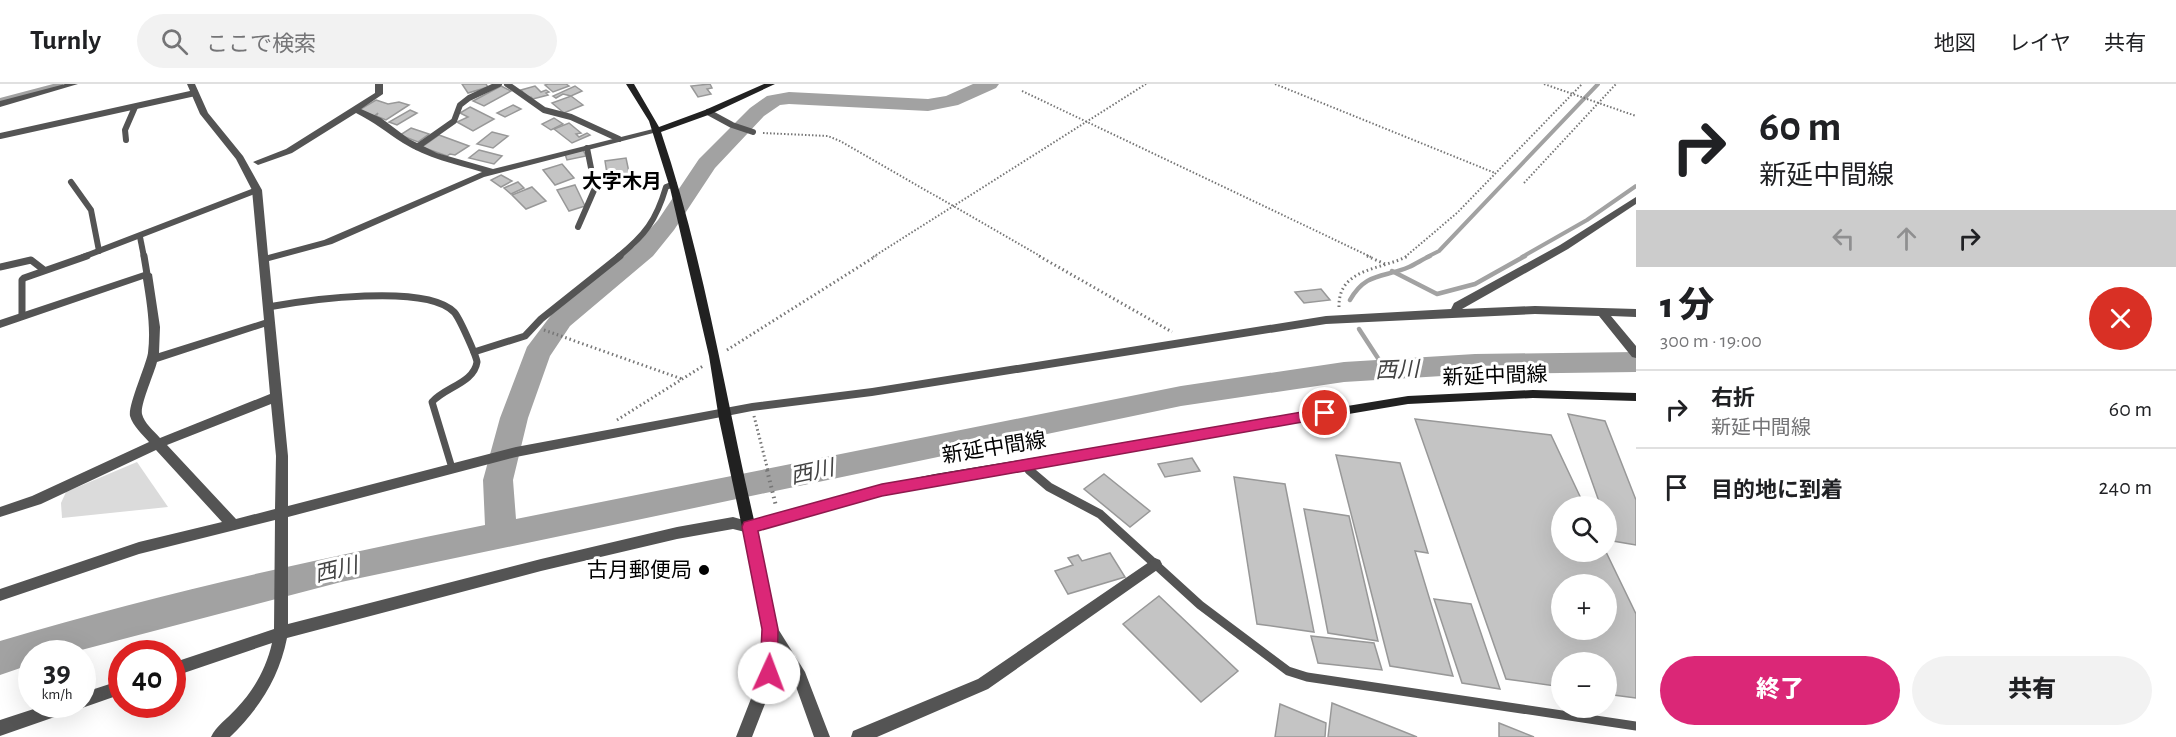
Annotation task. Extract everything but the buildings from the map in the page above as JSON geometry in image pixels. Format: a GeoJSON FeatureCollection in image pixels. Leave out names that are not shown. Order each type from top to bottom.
{"type":"FeatureCollection","features":[{"type":"Feature","properties":{"kind":"main road"},"geometry":{"type":"LineString","coordinates":[[630,84],[654,121],[675,186],[715,356],[749,527]]}},
{"type":"Feature","properties":{"kind":"main road"},"geometry":{"type":"LineString","coordinates":[[657,131],[708,112],[771,84]]}},
{"type":"Feature","properties":{"kind":"main road","name":"新延中間線"},"geometry":{"type":"LineString","coordinates":[[749,527],[882,490],[1408,400],[1533,394],[1636,397]]}},
{"type":"Feature","properties":{"kind":"street"},"geometry":{"type":"LineString","coordinates":[[0,104],[74,84]]}},
{"type":"Feature","properties":{"kind":"street"},"geometry":{"type":"LineString","coordinates":[[258,162],[288,151],[379,94],[379,84]]}},
{"type":"Feature","properties":{"kind":"street"},"geometry":{"type":"LineString","coordinates":[[193,88],[204,114],[240,158],[257,190],[282,456],[281,633],[278,651],[269,676],[250,708],[219,737]]}},
{"type":"Feature","properties":{"kind":"street"},"geometry":{"type":"LineString","coordinates":[[355,109],[378,120],[417,147],[434,155],[492,172]]}},
{"type":"Feature","properties":{"kind":"street"},"geometry":{"type":"LineString","coordinates":[[264,259],[328,242],[492,172],[657,131]]}},
{"type":"Feature","properties":{"kind":"street"},"geometry":{"type":"LineString","coordinates":[[1454,313],[1458,306],[1564,247],[1636,200]]}},
{"type":"Feature","properties":{"kind":"street"},"geometry":{"type":"LineString","coordinates":[[0,324],[147,274],[155,318],[154,359],[136,407],[136,415],[141,425],[233,525]]}},
{"type":"Feature","properties":{"kind":"street"},"geometry":{"type":"LineString","coordinates":[[0,595],[139,548],[233,525],[283,517],[516,452],[725,415],[1185,342],[1346,319],[1536,310],[1603,314],[1636,313]]}},
{"type":"Feature","properties":{"kind":"street"},"geometry":{"type":"LineString","coordinates":[[1603,314],[1636,354]]}},
{"type":"Feature","properties":{"kind":"street"},"geometry":{"type":"LineString","coordinates":[[154,359],[269,322]]}},
{"type":"Feature","properties":{"kind":"street"},"geometry":{"type":"LineString","coordinates":[[0,512],[36,500],[159,443],[276,397]]}},
{"type":"Feature","properties":{"kind":"street"},"geometry":{"type":"LineString","coordinates":[[186,665],[281,633],[541,565],[677,533],[733,523],[749,527],[770,629],[769,673],[744,737]]}},
{"type":"Feature","properties":{"kind":"street"},"geometry":{"type":"LineString","coordinates":[[859,737],[983,684],[1155,564]]}},
{"type":"Feature","properties":{"kind":"street"},"geometry":{"type":"LineString","coordinates":[[770,629],[800,677],[822,737]]}},
{"type":"Feature","properties":{"kind":"street"},"geometry":{"type":"LineString","coordinates":[[0,728],[30,718]]}},
{"type":"Feature","properties":{"kind":"lane"},"geometry":{"type":"LineString","coordinates":[[417,147],[454,121],[460,105],[469,98],[499,84]]}},
{"type":"Feature","properties":{"kind":"lane"},"geometry":{"type":"LineString","coordinates":[[507,84],[544,110],[572,117],[619,139]]}},
{"type":"Feature","properties":{"kind":"lane"},"geometry":{"type":"LineString","coordinates":[[0,136],[57,121],[135,107],[193,88]]}},
{"type":"Feature","properties":{"kind":"lane"},"geometry":{"type":"LineString","coordinates":[[126,140],[125,130],[135,107]]}},
{"type":"Feature","properties":{"kind":"lane"},"geometry":{"type":"LineString","coordinates":[[708,112],[732,125],[753,132]]}},
{"type":"Feature","properties":{"kind":"lane"},"geometry":{"type":"LineString","coordinates":[[578,226],[595,188],[587,148]]}},
{"type":"Feature","properties":{"kind":"lane"},"geometry":{"type":"LineString","coordinates":[[71,182],[91,210],[99,251]]}},
{"type":"Feature","properties":{"kind":"lane"},"geometry":{"type":"LineString","coordinates":[[474,352],[525,336],[605,266],[639,240],[651,226],[666,187],[675,186]]}},
{"type":"Feature","properties":{"kind":"lane"},"geometry":{"type":"LineString","coordinates":[[22,316],[22,280],[44,270],[140,237],[257,190]]}},
{"type":"Feature","properties":{"kind":"lane"},"geometry":{"type":"LineString","coordinates":[[140,237],[147,274]]}},
{"type":"Feature","properties":{"kind":"lane"},"geometry":{"type":"LineString","coordinates":[[0,267],[31,260],[44,270]]}},
{"type":"Feature","properties":{"kind":"lane"},"geometry":{"type":"LineString","coordinates":[[268,307],[287,302],[346,296],[422,299],[436,301],[453,311],[474,352],[477,367],[472,376],[438,393],[432,402],[452,468]]}},
{"type":"Feature","properties":{"kind":"lane"},"geometry":{"type":"LineString","coordinates":[[1024,466],[1049,487],[1100,514],[1200,605],[1288,671],[1306,677],[1636,726]]}},
{"type":"Feature","properties":{"kind":"path"},"geometry":{"type":"LineString","coordinates":[[727,350],[1146,84]]}},
{"type":"Feature","properties":{"kind":"path"},"geometry":{"type":"LineString","coordinates":[[1275,84],[1496,173]]}},
{"type":"Feature","properties":{"kind":"path"},"geometry":{"type":"LineString","coordinates":[[1544,84],[1636,116]]}},
{"type":"Feature","properties":{"kind":"path"},"geometry":{"type":"LineString","coordinates":[[1346,319],[1338,303],[1339,292],[1344,283],[1413,252],[1496,173],[1582,84]]}},
{"type":"Feature","properties":{"kind":"path"},"geometry":{"type":"LineString","coordinates":[[1524,183],[1616,84]]}},
{"type":"Feature","properties":{"kind":"path"},"geometry":{"type":"LineString","coordinates":[[1022,91],[1385,264]]}},
{"type":"Feature","properties":{"kind":"path"},"geometry":{"type":"LineString","coordinates":[[753,132],[828,136],[1166,328],[1185,342]]}},
{"type":"Feature","properties":{"kind":"path"},"geometry":{"type":"LineString","coordinates":[[534,327],[682,379]]}},
{"type":"Feature","properties":{"kind":"path"},"geometry":{"type":"LineString","coordinates":[[598,437],[622,416],[704,365]]}},
{"type":"Feature","properties":{"kind":"path"},"geometry":{"type":"LineString","coordinates":[[753,413],[776,508]]}},
{"type":"Feature","properties":{"kind":"shaded area"},"geometry":{"type":"Polygon","coordinates":[[[137,462],[168,507],[62,518],[61,503],[66,492],[137,462]]]}},
{"type":"Feature","properties":{"kind":"waterway"},"geometry":{"type":"LineString","coordinates":[[0,100],[61,84]]}},
{"type":"Feature","properties":{"kind":"waterway"},"geometry":{"type":"LineString","coordinates":[[501,534],[498,480],[514,418],[537,354],[561,320],[644,251],[666,225],[707,164],[757,112],[774,100],[789,98],[928,105],[951,101],[989,84]]}},
{"type":"Feature","properties":{"kind":"waterway"},"geometry":{"type":"LineString","coordinates":[[1427,257],[1439,251],[1598,84]]}},
{"type":"Feature","properties":{"kind":"waterway"},"geometry":{"type":"LineString","coordinates":[[1522,257],[1587,220],[1636,186]]}},
{"type":"Feature","properties":{"kind":"waterway"},"geometry":{"type":"LineString","coordinates":[[1394,272],[1430,256]]}},
{"type":"Feature","properties":{"kind":"waterway"},"geometry":{"type":"LineString","coordinates":[[1394,272],[1437,294],[1475,284],[1525,256]]}},
{"type":"Feature","properties":{"kind":"waterway"},"geometry":{"type":"LineString","coordinates":[[1350,300],[1356,291],[1369,280],[1394,272]]}},
{"type":"Feature","properties":{"kind":"waterway"},"geometry":{"type":"LineString","coordinates":[[1359,329],[1385,369]]}},
{"type":"Feature","properties":{"kind":"waterway","name":"西川"},"geometry":{"type":"LineString","coordinates":[[0,658],[54,641],[341,568],[1181,396],[1344,372],[1475,364],[1636,362]]}},
{"type":"Feature","properties":{"kind":"place","name":"古月郵便局"},"geometry":{"type":"Point","coordinates":[704,570]}},
{"type":"Feature","properties":{"kind":"district","name":"大字木月"},"geometry":{"type":"Point","coordinates":[622,182]}},
{"type":"Feature","properties":{"kind":"route"},"geometry":{"type":"LineString","coordinates":[[769,673],[770,629],[749,527],[882,490],[935,479],[1024,466],[1325,413]]}}]}
